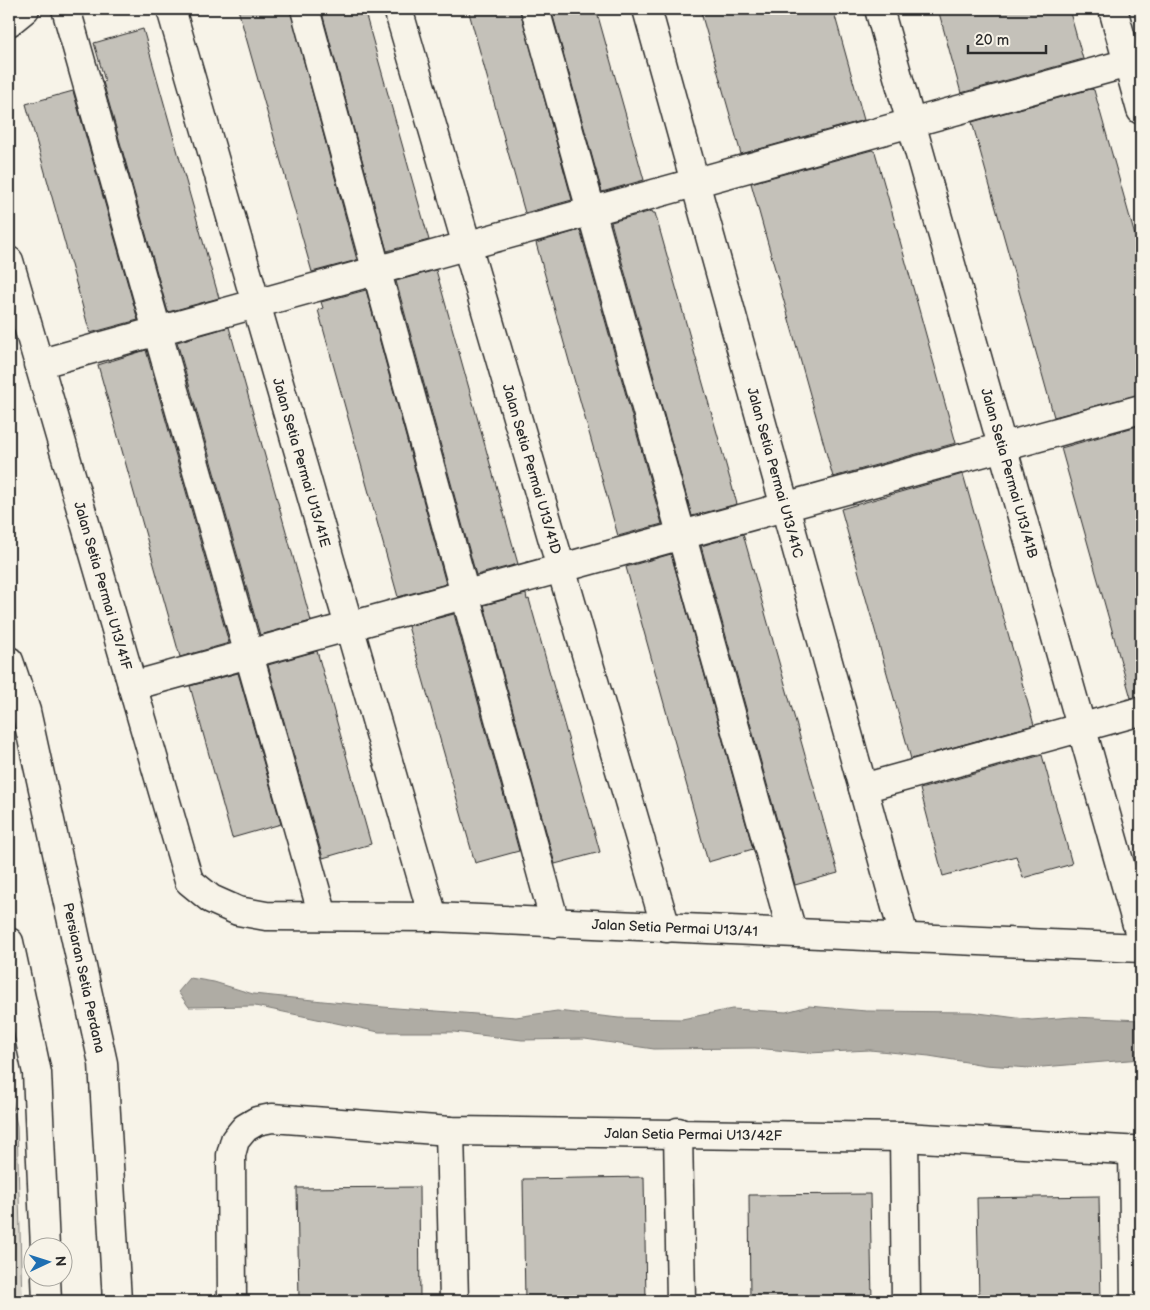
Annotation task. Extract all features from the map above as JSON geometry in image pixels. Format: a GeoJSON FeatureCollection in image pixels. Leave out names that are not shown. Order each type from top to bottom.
{"type":"FeatureCollection","features":[{"type":"Feature","properties":{"kind":"street"},"geometry":{"type":"LineString","coordinates":[[9,22],[25,9]]}},
{"type":"Feature","properties":{"kind":"street"},"geometry":{"type":"LineString","coordinates":[[66,9],[323,916]]}},
{"type":"Feature","properties":{"kind":"street","name":"Jalan Setia Permai U13/41E"},"geometry":{"type":"LineString","coordinates":[[171,9],[433,917]]}},
{"type":"Feature","properties":{"kind":"street"},"geometry":{"type":"LineString","coordinates":[[304,9],[555,923]]}},
{"type":"Feature","properties":{"kind":"street","name":"Jalan Setia Permai U13/41D"},"geometry":{"type":"LineString","coordinates":[[398,9],[666,928]]}},
{"type":"Feature","properties":{"kind":"street"},"geometry":{"type":"LineString","coordinates":[[535,9],[792,932]]}},
{"type":"Feature","properties":{"kind":"street","name":"Jalan Setia Permai U13/41C"},"geometry":{"type":"LineString","coordinates":[[647,9],[904,936]]}},
{"type":"Feature","properties":{"kind":"street","name":"Jalan Setia Permai U13/41B"},"geometry":{"type":"LineString","coordinates":[[879,9],[1141,939]]}},
{"type":"Feature","properties":{"kind":"street"},"geometry":{"type":"LineString","coordinates":[[1113,9],[1141,110]]}},
{"type":"Feature","properties":{"kind":"street"},"geometry":{"type":"LineString","coordinates":[[38,364],[1128,63]]}},
{"type":"Feature","properties":{"kind":"street","name":"Jalan Setia Permai U13/41F"},"geometry":{"type":"LineString","coordinates":[[9,261],[189,881],[211,899]]}},
{"type":"Feature","properties":{"kind":"street"},"geometry":{"type":"LineString","coordinates":[[132,686],[1141,409]]}},
{"type":"Feature","properties":{"kind":"street","name":"Persiaran Setia Perdana"},"geometry":{"type":"LineString","coordinates":[[9,660],[26,711],[102,1063],[117,1301]]}},
{"type":"Feature","properties":{"kind":"street"},"geometry":{"type":"LineString","coordinates":[[863,788],[1141,711]]}},
{"type":"Feature","properties":{"kind":"street","name":"Jalan Setia Permai U13/41"},"geometry":{"type":"LineString","coordinates":[[211,899],[238,911],[266,916],[433,917],[666,928],[904,936],[1141,948]]}},
{"type":"Feature","properties":{"kind":"street"},"geometry":{"type":"LineString","coordinates":[[9,942],[38,1072],[45,1238]]}},
{"type":"Feature","properties":{"kind":"street","name":"Jalan Setia Permai U13/42F"},"geometry":{"type":"LineString","coordinates":[[232,1301],[231,1155],[236,1140],[245,1128],[257,1121],[272,1118],[450,1131],[678,1132],[904,1137],[1137,1150]]}},
{"type":"Feature","properties":{"kind":"street"},"geometry":{"type":"LineString","coordinates":[[450,1131],[454,1301]]}},
{"type":"Feature","properties":{"kind":"street"},"geometry":{"type":"LineString","coordinates":[[678,1132],[681,1301]]}},
{"type":"Feature","properties":{"kind":"street"},"geometry":{"type":"LineString","coordinates":[[904,1137],[906,1301]]}},
{"type":"Feature","properties":{"kind":"street"},"geometry":{"type":"LineString","coordinates":[[1135,1301],[1137,1150]]}},
{"type":"Feature","properties":{"kind":"street"},"geometry":{"type":"LineString","coordinates":[[46,1288],[47,1301]]}},
{"type":"Feature","properties":{"kind":"shaded area"},"geometry":{"type":"Polygon","coordinates":[[[190,978],[214,982],[253,994],[383,1007],[516,1017],[557,1011],[619,1018],[682,1019],[732,1009],[786,1012],[809,1006],[866,1011],[971,1012],[1032,1020],[1072,1017],[1141,1020],[1141,1059],[1030,1068],[985,1065],[929,1056],[870,1050],[809,1053],[755,1048],[654,1049],[585,1039],[522,1040],[454,1032],[379,1032],[255,1006],[189,1007],[178,992],[190,978]]]}},
{"type":"Feature","properties":{"kind":"shaded area"},"geometry":{"type":"Polygon","coordinates":[[[9,1089],[17,1126],[22,1301],[9,1301],[9,1089]]]}},
{"type":"Feature","properties":{"kind":"building"},"geometry":{"type":"Polygon","coordinates":[[[238,9],[290,9],[357,260],[312,272],[238,9]]]}},
{"type":"Feature","properties":{"kind":"building"},"geometry":{"type":"Polygon","coordinates":[[[321,9],[364,9],[429,240],[387,251],[321,9]]]}},
{"type":"Feature","properties":{"kind":"building"},"geometry":{"type":"Polygon","coordinates":[[[468,9],[520,9],[572,200],[525,213],[468,9]]]}},
{"type":"Feature","properties":{"kind":"building"},"geometry":{"type":"Polygon","coordinates":[[[551,9],[596,9],[644,180],[602,192],[551,9]]]}},
{"type":"Feature","properties":{"kind":"building"},"geometry":{"type":"Polygon","coordinates":[[[700,9],[833,9],[864,120],[741,154],[700,9]]]}},
{"type":"Feature","properties":{"kind":"building"},"geometry":{"type":"Polygon","coordinates":[[[938,9],[1069,9],[1083,59],[961,93],[938,9]]]}},
{"type":"Feature","properties":{"kind":"building"},"geometry":{"type":"Polygon","coordinates":[[[143,29],[219,298],[168,312],[103,82],[105,81],[94,43],[143,29]]]}},
{"type":"Feature","properties":{"kind":"building"},"geometry":{"type":"Polygon","coordinates":[[[1091,89],[1094,90],[1141,257],[1141,394],[1054,417],[972,122],[1091,89]]]}},
{"type":"Feature","properties":{"kind":"building"},"geometry":{"type":"Polygon","coordinates":[[[73,91],[138,320],[90,333],[26,104],[73,91]]]}},
{"type":"Feature","properties":{"kind":"building"},"geometry":{"type":"Polygon","coordinates":[[[872,150],[875,152],[956,443],[833,477],[751,183],[872,150]]]}},
{"type":"Feature","properties":{"kind":"building"},"geometry":{"type":"Polygon","coordinates":[[[652,211],[655,213],[737,504],[692,516],[611,222],[652,211]]]}},
{"type":"Feature","properties":{"kind":"building"},"geometry":{"type":"Polygon","coordinates":[[[580,230],[662,524],[618,536],[536,243],[580,230]]]}},
{"type":"Feature","properties":{"kind":"building"},"geometry":{"type":"Polygon","coordinates":[[[436,270],[518,564],[476,575],[396,281],[436,270]]]}},
{"type":"Feature","properties":{"kind":"building"},"geometry":{"type":"Polygon","coordinates":[[[366,290],[446,584],[398,597],[318,310],[323,308],[321,302],[366,290]]]}},
{"type":"Feature","properties":{"kind":"building"},"geometry":{"type":"Polygon","coordinates":[[[229,327],[311,621],[260,635],[177,342],[229,327]]]}},
{"type":"Feature","properties":{"kind":"building"},"geometry":{"type":"Polygon","coordinates":[[[146,350],[229,643],[180,657],[98,365],[146,350]]]}},
{"type":"Feature","properties":{"kind":"building"},"geometry":{"type":"Polygon","coordinates":[[[1141,425],[1141,696],[1131,698],[1061,448],[1141,425]]]}},
{"type":"Feature","properties":{"kind":"building"},"geometry":{"type":"Polygon","coordinates":[[[963,474],[1034,725],[911,759],[841,509],[963,474]]]}},
{"type":"Feature","properties":{"kind":"building"},"geometry":{"type":"Polygon","coordinates":[[[743,534],[838,873],[795,885],[701,546],[743,534]]]}},
{"type":"Feature","properties":{"kind":"building"},"geometry":{"type":"Polygon","coordinates":[[[671,554],[753,849],[708,862],[626,567],[671,554]]]}},
{"type":"Feature","properties":{"kind":"building"},"geometry":{"type":"Polygon","coordinates":[[[526,594],[527,600],[529,599],[600,852],[555,864],[484,605],[526,594]]]}},
{"type":"Feature","properties":{"kind":"building"},"geometry":{"type":"Polygon","coordinates":[[[454,614],[519,851],[475,863],[408,626],[454,614]]]}},
{"type":"Feature","properties":{"kind":"building"},"geometry":{"type":"Polygon","coordinates":[[[317,651],[371,844],[323,858],[268,665],[317,651]]]}},
{"type":"Feature","properties":{"kind":"building"},"geometry":{"type":"Polygon","coordinates":[[[238,673],[281,824],[232,838],[190,686],[238,673]]]}},
{"type":"Feature","properties":{"kind":"building"},"geometry":{"type":"Polygon","coordinates":[[[1042,755],[1072,864],[1023,878],[1016,856],[943,876],[920,789],[1042,755]]]}},
{"type":"Feature","properties":{"kind":"building"},"geometry":{"type":"Polygon","coordinates":[[[644,1177],[646,1301],[525,1301],[523,1179],[644,1177]]]}},
{"type":"Feature","properties":{"kind":"building"},"geometry":{"type":"Polygon","coordinates":[[[419,1187],[420,1301],[299,1301],[297,1188],[419,1187]]]}},
{"type":"Feature","properties":{"kind":"building"},"geometry":{"type":"Polygon","coordinates":[[[870,1194],[872,1301],[750,1301],[749,1195],[870,1194]]]}},
{"type":"Feature","properties":{"kind":"building"},"geometry":{"type":"Polygon","coordinates":[[[1099,1196],[1101,1301],[979,1301],[977,1198],[1099,1196]]]}}]}
